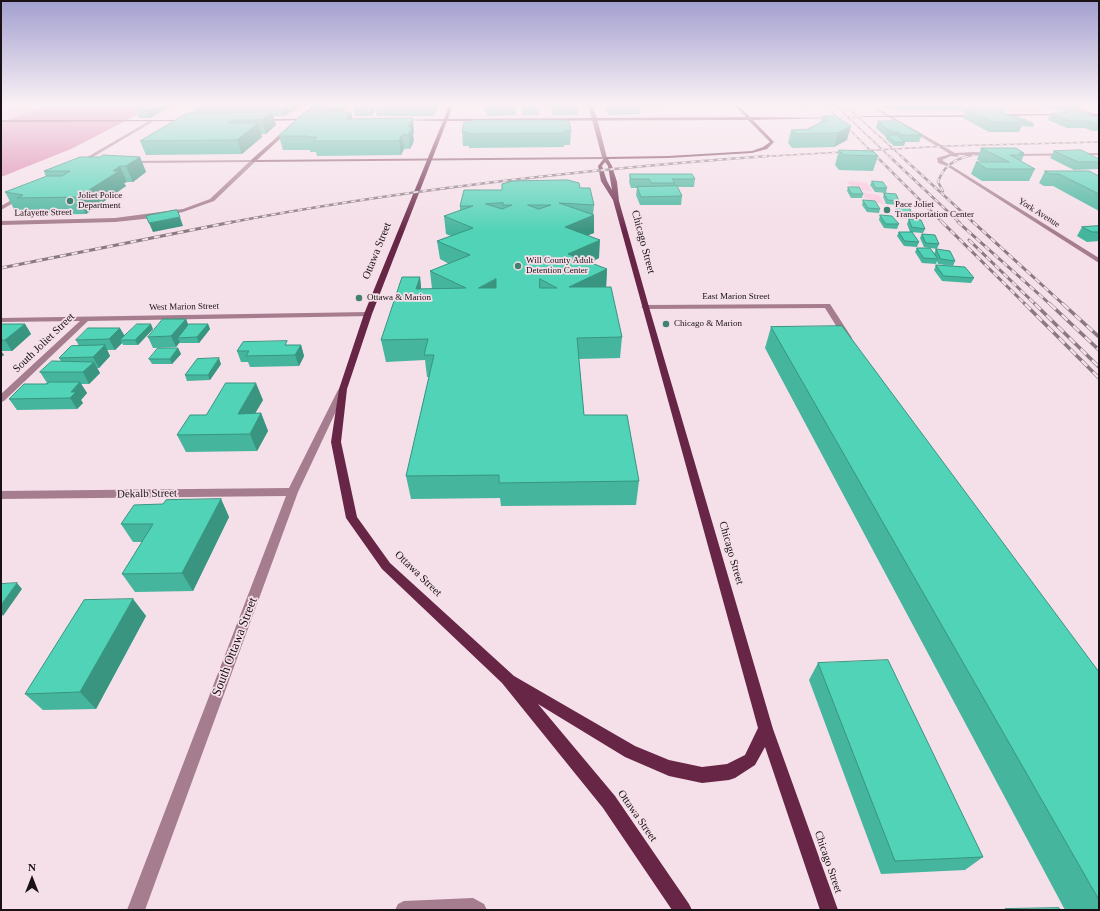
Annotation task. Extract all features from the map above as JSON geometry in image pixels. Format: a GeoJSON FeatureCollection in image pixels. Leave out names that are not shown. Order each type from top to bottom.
{"type":"FeatureCollection","features":[{"type":"Feature","properties":{"kind":"main road","name":"Ottawa Street"},"geometry":{"type":"LineString","coordinates":[[435,148],[368,314],[343,389],[336,442],[352,518],[386,566],[507,678],[609,802],[683,910]]}},
{"type":"Feature","properties":{"kind":"main road"},"geometry":{"type":"LineString","coordinates":[[605,158],[668,157],[716,154],[757,151],[767,148]]}},
{"type":"Feature","properties":{"kind":"main road","name":"Chicago Street"},"geometry":{"type":"LineString","coordinates":[[616,201],[604,182],[600,166],[605,158],[610,166],[614,182],[616,201],[645,307],[766,729],[829,910]]}},
{"type":"Feature","properties":{"kind":"main road"},"geometry":{"type":"LineString","coordinates":[[507,678],[630,752],[669,768],[702,775],[729,772],[750,760],[766,729]]}},
{"type":"Feature","properties":{"kind":"street"},"geometry":{"type":"LineString","coordinates":[[72,168],[107,148]]}},
{"type":"Feature","properties":{"kind":"street"},"geometry":{"type":"LineString","coordinates":[[253,161],[268,148]]}},
{"type":"Feature","properties":{"kind":"street"},"geometry":{"type":"LineString","coordinates":[[126,162],[605,158],[602,148]]}},
{"type":"Feature","properties":{"kind":"street"},"geometry":{"type":"LineString","coordinates":[[942,148],[956,156],[1099,154]]}},
{"type":"Feature","properties":{"kind":"street"},"geometry":{"type":"LineString","coordinates":[[956,156],[997,154]]}},
{"type":"Feature","properties":{"kind":"street"},"geometry":{"type":"LineString","coordinates":[[1003,154],[1010,155]]}},
{"type":"Feature","properties":{"kind":"street","name":"York Avenue"},"geometry":{"type":"LineString","coordinates":[[956,156],[940,159],[941,165],[950,171],[970,179],[1099,261]]}},
{"type":"Feature","properties":{"kind":"street","name":"Lafayette Street"},"geometry":{"type":"LineString","coordinates":[[1,223],[118,220],[176,212],[203,205],[212,200],[253,161]]}},
{"type":"Feature","properties":{"kind":"street"},"geometry":{"type":"LineString","coordinates":[[82,162],[96,162]]}},
{"type":"Feature","properties":{"kind":"street"},"geometry":{"type":"LineString","coordinates":[[1,208],[28,193]]}},
{"type":"Feature","properties":{"kind":"street","name":"East Marion Street"},"geometry":{"type":"LineString","coordinates":[[645,307],[827,306],[853,345]]}},
{"type":"Feature","properties":{"kind":"street","name":"West Marion Street"},"geometry":{"type":"LineString","coordinates":[[1,320],[368,314]]}},
{"type":"Feature","properties":{"kind":"street","name":"South Joliet Street"},"geometry":{"type":"LineString","coordinates":[[1,400],[86,319]]}},
{"type":"Feature","properties":{"kind":"street","name":"South Ottawa Street"},"geometry":{"type":"LineString","coordinates":[[136,910],[293,492],[343,389]]}},
{"type":"Feature","properties":{"kind":"street","name":"Dekalb Street"},"geometry":{"type":"LineString","coordinates":[[1,495],[293,492]]}},
{"type":"Feature","properties":{"kind":"street"},"geometry":{"type":"LineString","coordinates":[[404,910],[473,907],[478,910]]}},
{"type":"Feature","properties":{"kind":"shaded area"},"geometry":{"type":"Polygon","coordinates":[[[1,148],[74,148],[71,149],[1,177],[1,148]]]}},
{"type":"Feature","properties":{"kind":"shaded area"},"geometry":{"type":"Polygon","coordinates":[[[851,181],[867,183],[873,192],[855,189],[847,183],[851,181]]]}},
{"type":"Feature","properties":{"kind":"shaded area"},"geometry":{"type":"Polygon","coordinates":[[[860,192],[879,195],[885,204],[868,200],[860,192]]]}},
{"type":"Feature","properties":{"kind":"building"},"geometry":{"type":"Polygon","coordinates":[[[981,148],[1016,148],[1024,153],[1019,153],[1024,155],[1010,155],[1035,169],[987,169],[976,162],[1009,162],[981,148]]]}},
{"type":"Feature","properties":{"kind":"building"},"geometry":{"type":"Polygon","coordinates":[[[839,150],[873,151],[878,156],[844,155],[839,150]]]}},
{"type":"Feature","properties":{"kind":"building"},"geometry":{"type":"Polygon","coordinates":[[[1081,150],[1099,159],[1099,162],[1078,162],[1054,151],[1081,150]]]}},
{"type":"Feature","properties":{"kind":"building"},"geometry":{"type":"Polygon","coordinates":[[[103,155],[140,157],[126,166],[120,166],[113,171],[119,171],[78,197],[17,198],[23,195],[5,192],[47,176],[62,176],[70,171],[44,171],[80,157],[100,157],[103,155]]]}},
{"type":"Feature","properties":{"kind":"building"},"geometry":{"type":"Polygon","coordinates":[[[1045,171],[1089,171],[1099,176],[1099,194],[1059,174],[1050,174],[1045,171]]]}},
{"type":"Feature","properties":{"kind":"building"},"geometry":{"type":"Polygon","coordinates":[[[630,174],[692,174],[695,179],[672,179],[675,183],[651,183],[649,179],[631,179],[630,174]]]}},
{"type":"Feature","properties":{"kind":"building"},"geometry":{"type":"Polygon","coordinates":[[[568,180],[579,183],[580,188],[590,188],[594,205],[559,203],[594,215],[565,227],[600,240],[568,254],[607,269],[569,287],[611,287],[622,337],[577,338],[584,415],[627,415],[639,481],[499,483],[499,475],[406,476],[434,355],[424,355],[428,339],[381,340],[402,277],[420,277],[416,289],[466,288],[430,271],[470,255],[437,241],[473,228],[444,216],[473,206],[460,206],[464,190],[502,190],[502,184],[513,181],[568,180]],[[503,203],[486,204],[502,209],[512,205],[503,205],[503,203]],[[528,205],[539,209],[551,205],[528,205]],[[496,279],[479,288],[496,288],[496,279]],[[540,279],[540,288],[557,288],[540,279]]]}},
{"type":"Feature","properties":{"kind":"building"},"geometry":{"type":"Polygon","coordinates":[[[872,181],[883,182],[887,188],[876,188],[872,181]]]}},
{"type":"Feature","properties":{"kind":"building"},"geometry":{"type":"Polygon","coordinates":[[[677,186],[682,196],[641,197],[637,187],[677,186]]]}},
{"type":"Feature","properties":{"kind":"building"},"geometry":{"type":"Polygon","coordinates":[[[848,187],[859,187],[863,194],[852,194],[848,187]]]}},
{"type":"Feature","properties":{"kind":"building"},"geometry":{"type":"Polygon","coordinates":[[[884,193],[896,194],[899,201],[888,200],[884,193]]]}},
{"type":"Feature","properties":{"kind":"building"},"geometry":{"type":"Polygon","coordinates":[[[863,200],[875,201],[880,209],[868,208],[863,200]]]}},
{"type":"Feature","properties":{"kind":"building"},"geometry":{"type":"Polygon","coordinates":[[[896,206],[909,207],[912,214],[900,213],[896,206]]]}},
{"type":"Feature","properties":{"kind":"building"},"geometry":{"type":"Polygon","coordinates":[[[177,210],[180,217],[149,223],[146,216],[177,210]]]}},
{"type":"Feature","properties":{"kind":"building"},"geometry":{"type":"Polygon","coordinates":[[[880,215],[892,216],[899,224],[886,224],[880,215]]]}},
{"type":"Feature","properties":{"kind":"building"},"geometry":{"type":"Polygon","coordinates":[[[909,219],[921,220],[925,229],[912,227],[909,219]]]}},
{"type":"Feature","properties":{"kind":"building"},"geometry":{"type":"Polygon","coordinates":[[[1099,226],[1099,232],[1092,232],[1082,227],[1099,226]]]}},
{"type":"Feature","properties":{"kind":"building"},"geometry":{"type":"Polygon","coordinates":[[[899,232],[912,232],[919,242],[905,241],[899,232]]]}},
{"type":"Feature","properties":{"kind":"building"},"geometry":{"type":"Polygon","coordinates":[[[922,234],[935,235],[939,244],[926,243],[922,234]]]}},
{"type":"Feature","properties":{"kind":"building"},"geometry":{"type":"Polygon","coordinates":[[[917,248],[930,248],[938,259],[924,258],[917,248]]]}},
{"type":"Feature","properties":{"kind":"building"},"geometry":{"type":"Polygon","coordinates":[[[936,249],[950,251],[955,261],[941,259],[936,249]]]}},
{"type":"Feature","properties":{"kind":"building"},"geometry":{"type":"Polygon","coordinates":[[[936,265],[965,267],[974,278],[944,276],[936,265]]]}},
{"type":"Feature","properties":{"kind":"building"},"geometry":{"type":"Polygon","coordinates":[[[163,319],[186,319],[171,336],[148,337],[163,319]]]}},
{"type":"Feature","properties":{"kind":"building"},"geometry":{"type":"Polygon","coordinates":[[[1,324],[25,324],[5,340],[1,340],[1,324]]]}},
{"type":"Feature","properties":{"kind":"building"},"geometry":{"type":"Polygon","coordinates":[[[137,324],[151,324],[135,340],[120,340],[137,324]]]}},
{"type":"Feature","properties":{"kind":"building"},"geometry":{"type":"Polygon","coordinates":[[[189,324],[208,324],[197,337],[178,338],[189,324]]]}},
{"type":"Feature","properties":{"kind":"building"},"geometry":{"type":"Polygon","coordinates":[[[842,326],[1099,672],[1099,900],[771,327],[842,326]]]}},
{"type":"Feature","properties":{"kind":"building"},"geometry":{"type":"Polygon","coordinates":[[[88,328],[120,328],[109,339],[76,340],[88,328]]]}},
{"type":"Feature","properties":{"kind":"building"},"geometry":{"type":"Polygon","coordinates":[[[287,341],[285,345],[301,345],[295,355],[246,356],[249,351],[237,351],[243,342],[287,341]]]}},
{"type":"Feature","properties":{"kind":"building"},"geometry":{"type":"Polygon","coordinates":[[[105,345],[93,357],[59,358],[71,346],[105,345]]]}},
{"type":"Feature","properties":{"kind":"building"},"geometry":{"type":"Polygon","coordinates":[[[158,348],[178,348],[170,359],[149,359],[158,348]]]}},
{"type":"Feature","properties":{"kind":"building"},"geometry":{"type":"Polygon","coordinates":[[[219,358],[208,375],[185,375],[197,359],[219,358]]]}},
{"type":"Feature","properties":{"kind":"building"},"geometry":{"type":"Polygon","coordinates":[[[52,361],[94,362],[83,372],[40,372],[52,361]]]}},
{"type":"Feature","properties":{"kind":"building"},"geometry":{"type":"Polygon","coordinates":[[[49,382],[80,382],[71,392],[76,392],[70,398],[9,399],[24,384],[47,384],[49,382]]]}},
{"type":"Feature","properties":{"kind":"building"},"geometry":{"type":"Polygon","coordinates":[[[226,383],[256,383],[238,414],[261,413],[250,434],[177,435],[190,415],[206,415],[226,383]]]}},
{"type":"Feature","properties":{"kind":"building"},"geometry":{"type":"Polygon","coordinates":[[[221,499],[182,573],[122,574],[153,524],[121,524],[134,505],[163,504],[166,500],[221,499]]]}},
{"type":"Feature","properties":{"kind":"building"},"geometry":{"type":"Polygon","coordinates":[[[17,583],[1,605],[1,584],[17,583]]]}},
{"type":"Feature","properties":{"kind":"building"},"geometry":{"type":"Polygon","coordinates":[[[133,599],[80,692],[25,694],[84,600],[133,599]]]}},
{"type":"Feature","properties":{"kind":"building"},"geometry":{"type":"Polygon","coordinates":[[[888,660],[983,857],[895,861],[818,663],[888,660]]]}},
{"type":"Feature","properties":{"kind":"building"},"geometry":{"type":"Polygon","coordinates":[[[1059,908],[1060,910],[1005,910],[1005,909],[1059,908]]]}},
{"type":"Feature","properties":{"kind":"railway"},"geometry":{"type":"LineString","coordinates":[[868,148],[870,150]]}},
{"type":"Feature","properties":{"kind":"railway"},"geometry":{"type":"LineString","coordinates":[[893,149],[920,148]]}},
{"type":"Feature","properties":{"kind":"railway"},"geometry":{"type":"LineString","coordinates":[[882,150],[893,149]]}},
{"type":"Feature","properties":{"kind":"railway"},"geometry":{"type":"LineString","coordinates":[[893,149],[902,157]]}},
{"type":"Feature","properties":{"kind":"railway"},"geometry":{"type":"LineString","coordinates":[[755,157],[870,150]]}},
{"type":"Feature","properties":{"kind":"railway"},"geometry":{"type":"LineString","coordinates":[[870,150],[942,222]]}},
{"type":"Feature","properties":{"kind":"railway"},"geometry":{"type":"LineString","coordinates":[[870,150],[882,150]]}},
{"type":"Feature","properties":{"kind":"railway"},"geometry":{"type":"LineString","coordinates":[[882,150],[890,157]]}},
{"type":"Feature","properties":{"kind":"railway"},"geometry":{"type":"LineString","coordinates":[[966,157],[990,152]]}},
{"type":"Feature","properties":{"kind":"railway"},"geometry":{"type":"LineString","coordinates":[[227,223],[429,190],[632,167],[768,156]]}},
{"type":"Feature","properties":{"kind":"railway"},"geometry":{"type":"LineString","coordinates":[[889,156],[960,223]]}},
{"type":"Feature","properties":{"kind":"railway"},"geometry":{"type":"LineString","coordinates":[[901,156],[974,223]]}},
{"type":"Feature","properties":{"kind":"railway"},"geometry":{"type":"LineString","coordinates":[[943,191],[938,182],[943,172],[953,162],[966,157]]}},
{"type":"Feature","properties":{"kind":"railway"},"geometry":{"type":"LineString","coordinates":[[1,268],[232,222]]}},
{"type":"Feature","properties":{"kind":"railway"},"geometry":{"type":"LineString","coordinates":[[942,222],[1026,305]]}},
{"type":"Feature","properties":{"kind":"railway"},"geometry":{"type":"LineString","coordinates":[[958,222],[1051,305]]}},
{"type":"Feature","properties":{"kind":"railway"},"geometry":{"type":"LineString","coordinates":[[973,222],[1064,305]]}},
{"type":"Feature","properties":{"kind":"railway"},"geometry":{"type":"LineString","coordinates":[[969,240],[1036,305]]}},
{"type":"Feature","properties":{"kind":"railway"},"geometry":{"type":"LineString","coordinates":[[1035,304],[1099,367]]}},
{"type":"Feature","properties":{"kind":"railway"},"geometry":{"type":"LineString","coordinates":[[1050,304],[1099,350]]}},
{"type":"Feature","properties":{"kind":"railway"},"geometry":{"type":"LineString","coordinates":[[1063,304],[1099,337]]}},
{"type":"Feature","properties":{"kind":"railway"},"geometry":{"type":"LineString","coordinates":[[1026,305],[1099,378]]}},
{"type":"Feature","properties":{"kind":"place","name":"Joliet Police Department"},"geometry":{"type":"Point","coordinates":[70,201]}},
{"type":"Feature","properties":{"kind":"place","name":"Pace Joliet Transportation Center"},"geometry":{"type":"Point","coordinates":[887,210]}},
{"type":"Feature","properties":{"kind":"place","name":"Will County Adult Detention Center"},"geometry":{"type":"Point","coordinates":[518,266]}},
{"type":"Feature","properties":{"kind":"place","name":"Ottawa & Marion"},"geometry":{"type":"Point","coordinates":[359,298]}},
{"type":"Feature","properties":{"kind":"place","name":"Chicago & Marion"},"geometry":{"type":"Point","coordinates":[666,324]}}]}
